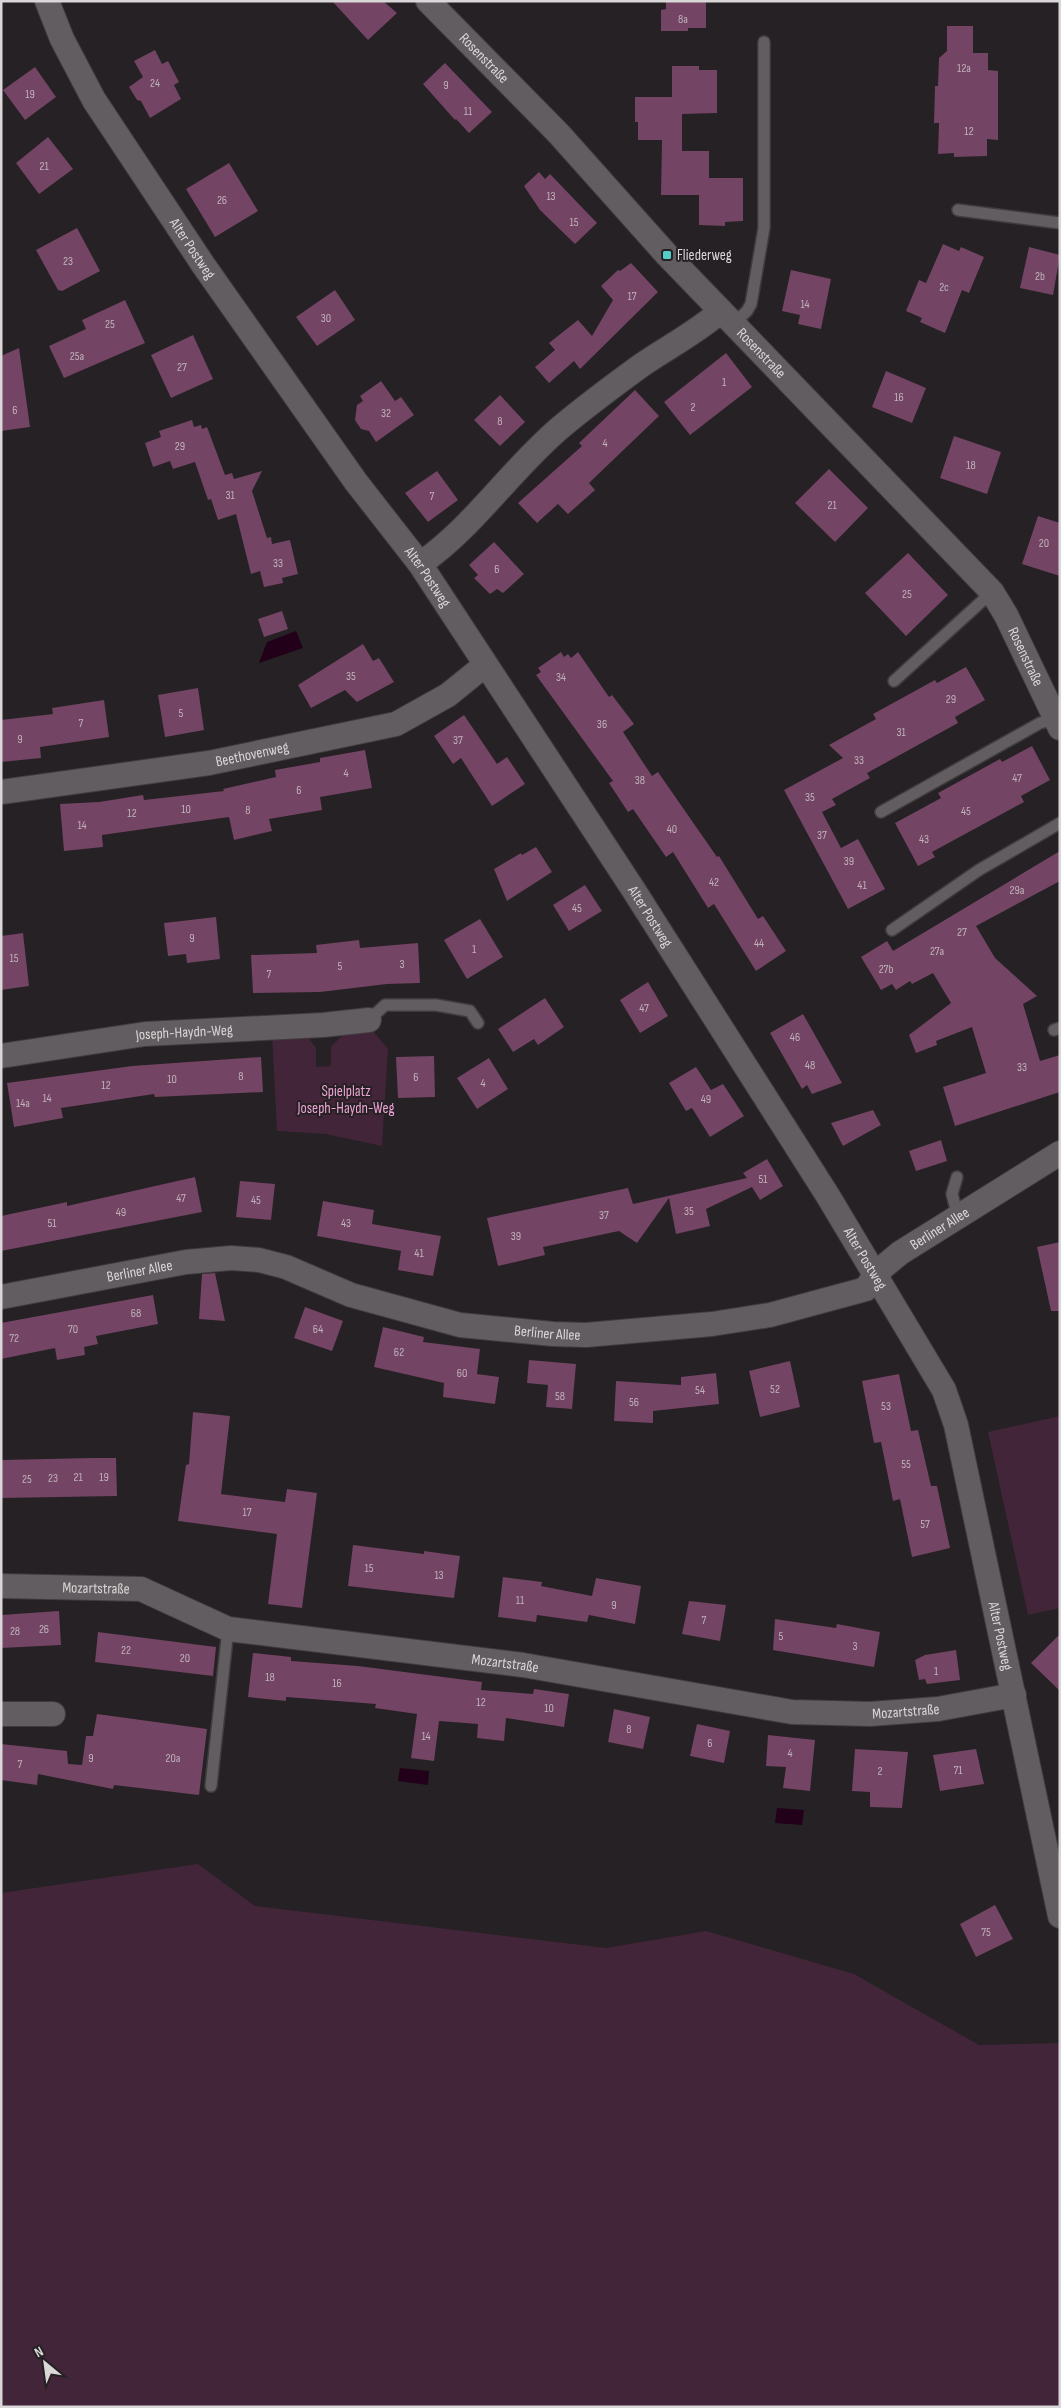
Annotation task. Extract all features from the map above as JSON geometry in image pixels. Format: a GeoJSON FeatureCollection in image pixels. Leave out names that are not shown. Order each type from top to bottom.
{"type":"FeatureCollection","features":[{"type":"Feature","properties":{"kind":"street","name":"Alter Postweg"},"geometry":{"type":"LineString","coordinates":[[47,1],[62,39],[94,100],[204,266],[356,482],[420,564],[633,889],[876,1273],[944,1390],[956,1425],[1060,1916]]}},
{"type":"Feature","properties":{"kind":"street","name":"Rosenstraße"},"geometry":{"type":"LineString","coordinates":[[428,1],[559,134],[667,256],[992,592],[1006,615],[1058,724]]}},
{"type":"Feature","properties":{"kind":"street"},"geometry":{"type":"LineString","coordinates":[[420,564],[456,534],[496,491],[560,428],[640,367],[727,318]]}},
{"type":"Feature","properties":{"kind":"street","name":"Beethovenweg"},"geometry":{"type":"LineString","coordinates":[[1,792],[209,763],[396,724],[448,695],[485,665]]}},
{"type":"Feature","properties":{"kind":"street","name":"Joseph-Haydn-Weg"},"geometry":{"type":"LineString","coordinates":[[1,1056],[145,1034],[323,1025],[369,1020]]}},
{"type":"Feature","properties":{"kind":"street","name":"Berliner Allee"},"geometry":{"type":"LineString","coordinates":[[1,1296],[186,1262],[231,1258],[259,1260],[286,1267],[351,1294],[460,1325],[553,1334],[586,1334],[712,1324],[770,1315],[866,1288],[876,1273],[900,1253],[1060,1153]]}},
{"type":"Feature","properties":{"kind":"street","name":"Mozartstraße"},"geometry":{"type":"LineString","coordinates":[[1,1586],[141,1589],[228,1629],[523,1665],[792,1712],[870,1714],[938,1709],[1014,1695]]}},
{"type":"Feature","properties":{"kind":"street"},"geometry":{"type":"LineString","coordinates":[[1,1714],[53,1714]]}},
{"type":"Feature","properties":{"kind":"lane"},"geometry":{"type":"LineString","coordinates":[[727,318],[747,311],[751,304],[764,228],[764,42]]}},
{"type":"Feature","properties":{"kind":"lane"},"geometry":{"type":"LineString","coordinates":[[958,210],[1060,224]]}},
{"type":"Feature","properties":{"kind":"lane"},"geometry":{"type":"LineString","coordinates":[[894,681],[992,592]]}},
{"type":"Feature","properties":{"kind":"lane"},"geometry":{"type":"LineString","coordinates":[[881,812],[1040,722],[1058,724]]}},
{"type":"Feature","properties":{"kind":"lane"},"geometry":{"type":"LineString","coordinates":[[892,930],[979,870],[1060,823]]}},
{"type":"Feature","properties":{"kind":"lane"},"geometry":{"type":"LineString","coordinates":[[369,1020],[385,1006],[436,1005],[470,1011],[478,1023]]}},
{"type":"Feature","properties":{"kind":"lane"},"geometry":{"type":"LineString","coordinates":[[957,1177],[952,1194],[958,1217]]}},
{"type":"Feature","properties":{"kind":"lane"},"geometry":{"type":"LineString","coordinates":[[211,1786],[228,1629]]}},
{"type":"Feature","properties":{"kind":"green space","name":"Spielplatz Joseph-Haydn-Weg"},"geometry":{"type":"Polygon","coordinates":[[[369,1026],[388,1049],[382,1146],[326,1134],[277,1131],[272,1033],[303,1031],[316,1048],[316,1067],[331,1066],[331,1047],[349,1028],[369,1026]]]}},
{"type":"Feature","properties":{"kind":"green space"},"geometry":{"type":"Polygon","coordinates":[[[1060,1416],[1060,1608],[1028,1615],[988,1432],[1060,1416]]]}},
{"type":"Feature","properties":{"kind":"green space"},"geometry":{"type":"Polygon","coordinates":[[[198,1864],[255,1906],[606,1948],[706,1931],[854,1974],[979,2045],[1060,2043],[1060,2407],[1,2407],[1,1893],[198,1864]]]}},
{"type":"Feature","properties":{"kind":"shaded area"},"geometry":{"type":"Polygon","coordinates":[[[296,631],[303,648],[259,663],[267,642],[296,631]]]}},
{"type":"Feature","properties":{"kind":"shaded area"},"geometry":{"type":"Polygon","coordinates":[[[400,1768],[429,1771],[428,1785],[398,1781],[400,1768]]]}},
{"type":"Feature","properties":{"kind":"shaded area"},"geometry":{"type":"Polygon","coordinates":[[[777,1808],[804,1810],[802,1825],[775,1823],[777,1808]]]}},
{"type":"Feature","properties":{"kind":"building"},"geometry":{"type":"Polygon","coordinates":[[[332,1],[383,1],[397,13],[368,40],[332,1]]]}},
{"type":"Feature","properties":{"kind":"building"},"geometry":{"type":"Polygon","coordinates":[[[666,1],[706,1],[706,28],[688,28],[688,31],[661,31],[661,10],[666,9],[666,1]]]}},
{"type":"Feature","properties":{"kind":"building"},"geometry":{"type":"Polygon","coordinates":[[[947,26],[973,26],[973,53],[988,53],[988,70],[998,71],[998,140],[987,139],[987,156],[954,157],[954,153],[938,154],[939,123],[934,123],[935,86],[938,86],[939,58],[947,51],[947,26]]]}},
{"type":"Feature","properties":{"kind":"building"},"geometry":{"type":"Polygon","coordinates":[[[155,50],[162,64],[168,61],[179,82],[174,85],[181,99],[150,118],[141,101],[137,100],[129,87],[143,77],[134,61],[155,50]]]}},
{"type":"Feature","properties":{"kind":"building"},"geometry":{"type":"Polygon","coordinates":[[[445,63],[492,112],[469,133],[423,84],[445,63]]]}},
{"type":"Feature","properties":{"kind":"building"},"geometry":{"type":"Polygon","coordinates":[[[672,66],[699,66],[699,70],[717,70],[717,113],[682,114],[682,151],[709,151],[709,178],[743,178],[743,221],[725,222],[725,226],[699,225],[699,195],[661,195],[662,140],[638,140],[638,122],[635,122],[635,97],[672,97],[672,66]]]}},
{"type":"Feature","properties":{"kind":"building"},"geometry":{"type":"Polygon","coordinates":[[[35,67],[56,97],[25,120],[3,90],[35,67]]]}},
{"type":"Feature","properties":{"kind":"building"},"geometry":{"type":"Polygon","coordinates":[[[48,137],[73,169],[39,194],[16,163],[48,137]]]}},
{"type":"Feature","properties":{"kind":"building"},"geometry":{"type":"Polygon","coordinates":[[[229,163],[258,211],[215,237],[186,189],[229,163]]]}},
{"type":"Feature","properties":{"kind":"building"},"geometry":{"type":"Polygon","coordinates":[[[539,172],[545,179],[550,174],[597,223],[575,244],[540,210],[524,186],[539,172]]]}},
{"type":"Feature","properties":{"kind":"building"},"geometry":{"type":"Polygon","coordinates":[[[77,228],[100,271],[62,291],[58,290],[36,250],[77,228]]]}},
{"type":"Feature","properties":{"kind":"building"},"geometry":{"type":"Polygon","coordinates":[[[943,244],[959,251],[961,247],[984,257],[969,293],[962,290],[945,333],[920,322],[922,318],[906,311],[919,280],[926,283],[943,244]]]}},
{"type":"Feature","properties":{"kind":"building"},"geometry":{"type":"Polygon","coordinates":[[[1029,247],[1060,255],[1053,295],[1020,288],[1029,247]]]}},
{"type":"Feature","properties":{"kind":"building"},"geometry":{"type":"Polygon","coordinates":[[[631,263],[658,292],[580,369],[574,361],[549,383],[535,367],[555,350],[549,343],[578,320],[592,336],[613,300],[601,286],[618,270],[620,271],[631,263]]]}},
{"type":"Feature","properties":{"kind":"building"},"geometry":{"type":"Polygon","coordinates":[[[791,270],[831,279],[821,329],[798,324],[800,315],[782,311],[791,270]]]}},
{"type":"Feature","properties":{"kind":"building"},"geometry":{"type":"Polygon","coordinates":[[[335,290],[355,320],[317,346],[296,317],[335,290]]]}},
{"type":"Feature","properties":{"kind":"building"},"geometry":{"type":"Polygon","coordinates":[[[125,300],[145,343],[64,378],[49,346],[86,329],[82,320],[125,300]]]}},
{"type":"Feature","properties":{"kind":"building"},"geometry":{"type":"Polygon","coordinates":[[[193,335],[213,379],[171,398],[151,355],[193,335]]]}},
{"type":"Feature","properties":{"kind":"building"},"geometry":{"type":"Polygon","coordinates":[[[19,348],[30,427],[1,431],[1,356],[19,348]]]}},
{"type":"Feature","properties":{"kind":"building"},"geometry":{"type":"Polygon","coordinates":[[[726,353],[752,387],[690,435],[664,402],[726,353]]]}},
{"type":"Feature","properties":{"kind":"building"},"geometry":{"type":"Polygon","coordinates":[[[886,371],[926,388],[912,423],[872,407],[886,371]]]}},
{"type":"Feature","properties":{"kind":"building"},"geometry":{"type":"Polygon","coordinates":[[[381,381],[395,401],[401,397],[414,415],[376,442],[369,431],[361,429],[355,420],[357,405],[363,401],[360,396],[381,381]]]}},
{"type":"Feature","properties":{"kind":"building"},"geometry":{"type":"Polygon","coordinates":[[[635,390],[659,416],[589,483],[595,490],[568,514],[558,504],[537,523],[518,503],[582,446],[579,443],[635,390]]]}},
{"type":"Feature","properties":{"kind":"building"},"geometry":{"type":"Polygon","coordinates":[[[500,395],[525,422],[500,446],[474,420],[500,395]]]}},
{"type":"Feature","properties":{"kind":"building"},"geometry":{"type":"Polygon","coordinates":[[[192,420],[194,427],[201,425],[202,429],[207,427],[225,475],[232,473],[234,479],[262,471],[252,491],[267,538],[271,537],[272,544],[290,540],[298,574],[282,578],[283,583],[264,587],[260,571],[251,574],[236,514],[218,520],[211,499],[208,500],[195,462],[173,469],[170,461],[153,467],[145,443],[161,437],[159,431],[192,420]]]}},
{"type":"Feature","properties":{"kind":"building"},"geometry":{"type":"Polygon","coordinates":[[[954,436],[1001,452],[987,494],[940,478],[954,436]]]}},
{"type":"Feature","properties":{"kind":"building"},"geometry":{"type":"Polygon","coordinates":[[[829,469],[868,508],[835,542],[795,503],[829,469]]]}},
{"type":"Feature","properties":{"kind":"building"},"geometry":{"type":"Polygon","coordinates":[[[437,471],[458,500],[428,522],[405,493],[437,471]]]}},
{"type":"Feature","properties":{"kind":"building"},"geometry":{"type":"Polygon","coordinates":[[[1038,516],[1060,523],[1060,576],[1022,564],[1038,516]]]}},
{"type":"Feature","properties":{"kind":"building"},"geometry":{"type":"Polygon","coordinates":[[[494,542],[524,574],[503,593],[497,589],[490,594],[474,578],[478,575],[469,565],[494,542]]]}},
{"type":"Feature","properties":{"kind":"building"},"geometry":{"type":"Polygon","coordinates":[[[908,553],[948,595],[906,636],[865,593],[908,553]]]}},
{"type":"Feature","properties":{"kind":"building"},"geometry":{"type":"Polygon","coordinates":[[[282,611],[288,629],[264,637],[258,619],[282,611]]]}},
{"type":"Feature","properties":{"kind":"building"},"geometry":{"type":"Polygon","coordinates":[[[363,644],[373,661],[379,658],[394,682],[357,702],[345,690],[311,708],[298,685],[363,644]]]}},
{"type":"Feature","properties":{"kind":"building"},"geometry":{"type":"Polygon","coordinates":[[[561,652],[564,657],[568,654],[571,658],[578,652],[609,697],[612,695],[634,724],[623,732],[652,776],[658,772],[717,857],[719,856],[758,919],[763,916],[786,951],[756,971],[714,904],[708,908],[673,852],[666,857],[633,809],[628,812],[609,783],[613,781],[536,675],[541,672],[538,668],[561,652]]]}},
{"type":"Feature","properties":{"kind":"building"},"geometry":{"type":"Polygon","coordinates":[[[966,667],[985,700],[955,717],[958,723],[867,773],[870,778],[832,799],[836,805],[822,812],[841,848],[858,839],[885,889],[848,909],[784,790],[843,758],[829,745],[876,719],[873,714],[935,680],[937,683],[966,667]]]}},
{"type":"Feature","properties":{"kind":"building"},"geometry":{"type":"Polygon","coordinates":[[[198,688],[204,730],[165,737],[158,695],[198,688]]]}},
{"type":"Feature","properties":{"kind":"building"},"geometry":{"type":"Polygon","coordinates":[[[104,700],[109,737],[40,747],[41,758],[1,762],[1,720],[53,714],[52,708],[104,700]]]}},
{"type":"Feature","properties":{"kind":"building"},"geometry":{"type":"Polygon","coordinates":[[[464,715],[497,764],[507,757],[525,784],[492,806],[461,758],[453,764],[434,736],[464,715]]]}},
{"type":"Feature","properties":{"kind":"building"},"geometry":{"type":"Polygon","coordinates":[[[1032,746],[1050,780],[1021,796],[1024,802],[932,852],[935,857],[918,866],[895,823],[941,798],[938,793],[1000,759],[1002,762],[1032,746]]]}},
{"type":"Feature","properties":{"kind":"building"},"geometry":{"type":"Polygon","coordinates":[[[365,750],[372,788],[320,797],[322,810],[269,819],[272,831],[234,840],[229,817],[102,835],[103,847],[64,851],[60,804],[99,802],[143,795],[144,800],[224,791],[223,789],[276,777],[275,770],[320,762],[320,758],[365,750]]]}},
{"type":"Feature","properties":{"kind":"building"},"geometry":{"type":"Polygon","coordinates":[[[536,847],[552,872],[507,901],[494,869],[521,853],[522,855],[536,847]]]}},
{"type":"Feature","properties":{"kind":"building"},"geometry":{"type":"Polygon","coordinates":[[[1060,851],[1060,881],[976,926],[995,958],[1037,996],[1023,1004],[1040,1061],[1060,1055],[1060,1092],[955,1126],[943,1087],[986,1073],[972,1027],[936,1041],[937,1045],[916,1053],[909,1035],[951,1003],[933,973],[912,984],[910,981],[896,990],[892,984],[881,990],[861,957],[887,941],[893,951],[1060,851]]]}},
{"type":"Feature","properties":{"kind":"building"},"geometry":{"type":"Polygon","coordinates":[[[585,885],[602,911],[569,931],[553,905],[585,885]]]}},
{"type":"Feature","properties":{"kind":"building"},"geometry":{"type":"Polygon","coordinates":[[[216,917],[220,959],[187,963],[186,954],[168,956],[164,923],[216,917]]]}},
{"type":"Feature","properties":{"kind":"building"},"geometry":{"type":"Polygon","coordinates":[[[480,919],[503,957],[467,979],[444,940],[480,919]]]}},
{"type":"Feature","properties":{"kind":"building"},"geometry":{"type":"Polygon","coordinates":[[[23,933],[29,986],[1,990],[1,936],[23,933]]]}},
{"type":"Feature","properties":{"kind":"building"},"geometry":{"type":"Polygon","coordinates":[[[359,940],[360,948],[418,943],[420,983],[387,984],[320,992],[253,993],[251,955],[317,953],[316,945],[359,940]]]}},
{"type":"Feature","properties":{"kind":"building"},"geometry":{"type":"Polygon","coordinates":[[[648,982],[668,1016],[640,1033],[620,1000],[648,982]]]}},
{"type":"Feature","properties":{"kind":"building"},"geometry":{"type":"Polygon","coordinates":[[[545,998],[564,1027],[538,1045],[534,1039],[513,1052],[498,1029],[545,998]]]}},
{"type":"Feature","properties":{"kind":"building"},"geometry":{"type":"Polygon","coordinates":[[[803,1014],[842,1083],[812,1094],[807,1085],[802,1089],[770,1033],[803,1014]]]}},
{"type":"Feature","properties":{"kind":"building"},"geometry":{"type":"Polygon","coordinates":[[[434,1056],[435,1097],[398,1098],[396,1057],[434,1056]]]}},
{"type":"Feature","properties":{"kind":"building"},"geometry":{"type":"Polygon","coordinates":[[[261,1057],[263,1092],[155,1097],[154,1094],[61,1108],[63,1118],[14,1127],[7,1083],[132,1066],[261,1057]]]}},
{"type":"Feature","properties":{"kind":"building"},"geometry":{"type":"Polygon","coordinates":[[[489,1058],[508,1089],[477,1109],[457,1078],[489,1058]]]}},
{"type":"Feature","properties":{"kind":"building"},"geometry":{"type":"Polygon","coordinates":[[[696,1067],[711,1090],[723,1084],[744,1116],[710,1137],[692,1108],[686,1111],[669,1083],[696,1067]]]}},
{"type":"Feature","properties":{"kind":"building"},"geometry":{"type":"Polygon","coordinates":[[[873,1110],[881,1125],[843,1146],[831,1123],[873,1110]]]}},
{"type":"Feature","properties":{"kind":"building"},"geometry":{"type":"Polygon","coordinates":[[[941,1140],[947,1161],[916,1171],[909,1151],[941,1140]]]}},
{"type":"Feature","properties":{"kind":"building"},"geometry":{"type":"Polygon","coordinates":[[[767,1159],[783,1186],[760,1200],[752,1187],[706,1209],[710,1226],[676,1234],[669,1198],[637,1243],[619,1231],[543,1247],[545,1255],[498,1266],[487,1218],[628,1188],[633,1204],[747,1178],[743,1173],[767,1159]]]}},
{"type":"Feature","properties":{"kind":"building"},"geometry":{"type":"Polygon","coordinates":[[[195,1177],[202,1212],[1,1251],[1,1216],[67,1202],[67,1206],[195,1177]]]}},
{"type":"Feature","properties":{"kind":"building"},"geometry":{"type":"Polygon","coordinates":[[[240,1181],[275,1184],[271,1220],[236,1217],[240,1181]]]}},
{"type":"Feature","properties":{"kind":"building"},"geometry":{"type":"Polygon","coordinates":[[[323,1201],[374,1210],[372,1224],[441,1236],[433,1276],[398,1270],[401,1251],[317,1236],[323,1201]]]}},
{"type":"Feature","properties":{"kind":"building"},"geometry":{"type":"Polygon","coordinates":[[[1060,1242],[1060,1311],[1051,1311],[1037,1247],[1060,1242]]]}},
{"type":"Feature","properties":{"kind":"building"},"geometry":{"type":"Polygon","coordinates":[[[215,1273],[225,1321],[199,1319],[202,1274],[215,1273]]]}},
{"type":"Feature","properties":{"kind":"building"},"geometry":{"type":"Polygon","coordinates":[[[153,1295],[158,1324],[96,1336],[98,1344],[84,1347],[85,1355],[57,1360],[55,1348],[1,1359],[1,1323],[153,1295]]]}},
{"type":"Feature","properties":{"kind":"building"},"geometry":{"type":"Polygon","coordinates":[[[305,1307],[343,1321],[332,1351],[294,1338],[305,1307]]]}},
{"type":"Feature","properties":{"kind":"building"},"geometry":{"type":"Polygon","coordinates":[[[383,1327],[424,1337],[423,1342],[480,1349],[477,1374],[499,1377],[495,1404],[443,1397],[444,1383],[374,1367],[383,1327]]]}},
{"type":"Feature","properties":{"kind":"building"},"geometry":{"type":"Polygon","coordinates":[[[529,1360],[576,1364],[572,1409],[546,1407],[548,1385],[527,1383],[529,1360]]]}},
{"type":"Feature","properties":{"kind":"building"},"geometry":{"type":"Polygon","coordinates":[[[790,1361],[800,1407],[760,1417],[749,1371],[790,1361]]]}},
{"type":"Feature","properties":{"kind":"building"},"geometry":{"type":"Polygon","coordinates":[[[716,1373],[719,1404],[653,1411],[653,1423],[614,1421],[616,1381],[681,1385],[681,1377],[716,1373]]]}},
{"type":"Feature","properties":{"kind":"building"},"geometry":{"type":"Polygon","coordinates":[[[899,1374],[911,1431],[918,1430],[931,1486],[937,1486],[950,1548],[912,1557],[900,1499],[893,1501],[881,1442],[874,1443],[862,1381],[899,1374]]]}},
{"type":"Feature","properties":{"kind":"building"},"geometry":{"type":"Polygon","coordinates":[[[193,1412],[230,1416],[221,1494],[285,1502],[287,1489],[317,1493],[302,1608],[268,1604],[277,1534],[178,1521],[186,1465],[189,1464],[193,1412]]]}},
{"type":"Feature","properties":{"kind":"building"},"geometry":{"type":"Polygon","coordinates":[[[116,1458],[117,1496],[1,1498],[1,1460],[116,1458]]]}},
{"type":"Feature","properties":{"kind":"building"},"geometry":{"type":"Polygon","coordinates":[[[353,1545],[424,1554],[424,1551],[460,1556],[454,1598],[348,1586],[353,1545]]]}},
{"type":"Feature","properties":{"kind":"building"},"geometry":{"type":"Polygon","coordinates":[[[503,1577],[542,1582],[541,1586],[592,1596],[596,1578],[641,1586],[635,1624],[589,1615],[587,1622],[537,1615],[536,1622],[498,1617],[503,1577]]]}},
{"type":"Feature","properties":{"kind":"building"},"geometry":{"type":"Polygon","coordinates":[[[689,1601],[726,1605],[720,1641],[682,1634],[689,1601]]]}},
{"type":"Feature","properties":{"kind":"building"},"geometry":{"type":"Polygon","coordinates":[[[59,1611],[61,1645],[1,1648],[1,1615],[59,1611]]]}},
{"type":"Feature","properties":{"kind":"building"},"geometry":{"type":"Polygon","coordinates":[[[775,1619],[836,1628],[837,1624],[880,1632],[874,1667],[773,1650],[775,1619]]]}},
{"type":"Feature","properties":{"kind":"building"},"geometry":{"type":"Polygon","coordinates":[[[98,1632],[216,1647],[213,1676],[95,1662],[98,1632]]]}},
{"type":"Feature","properties":{"kind":"building"},"geometry":{"type":"Polygon","coordinates":[[[1060,1634],[1060,1691],[1031,1663],[1060,1634]]]}},
{"type":"Feature","properties":{"kind":"building"},"geometry":{"type":"Polygon","coordinates":[[[956,1650],[960,1680],[927,1684],[925,1679],[919,1680],[915,1660],[925,1655],[956,1650]]]}},
{"type":"Feature","properties":{"kind":"building"},"geometry":{"type":"Polygon","coordinates":[[[253,1653],[291,1657],[291,1661],[358,1666],[482,1682],[481,1690],[533,1694],[534,1689],[569,1694],[564,1727],[506,1718],[504,1741],[477,1738],[478,1724],[439,1721],[434,1761],[411,1758],[417,1714],[375,1708],[376,1704],[286,1697],[286,1701],[248,1697],[253,1653]]]}},
{"type":"Feature","properties":{"kind":"building"},"geometry":{"type":"Polygon","coordinates":[[[614,1709],[650,1717],[643,1749],[608,1742],[614,1709]]]}},
{"type":"Feature","properties":{"kind":"building"},"geometry":{"type":"Polygon","coordinates":[[[97,1714],[207,1729],[199,1795],[114,1785],[113,1789],[38,1774],[37,1785],[1,1780],[1,1744],[67,1751],[68,1764],[82,1765],[86,1736],[93,1736],[97,1714]]]}},
{"type":"Feature","properties":{"kind":"building"},"geometry":{"type":"Polygon","coordinates":[[[697,1724],[730,1731],[724,1763],[690,1756],[697,1724]]]}},
{"type":"Feature","properties":{"kind":"building"},"geometry":{"type":"Polygon","coordinates":[[[768,1735],[815,1740],[810,1791],[783,1788],[786,1767],[766,1766],[768,1735]]]}},
{"type":"Feature","properties":{"kind":"building"},"geometry":{"type":"Polygon","coordinates":[[[855,1749],[908,1752],[902,1808],[870,1807],[870,1792],[852,1791],[855,1749]]]}},
{"type":"Feature","properties":{"kind":"building"},"geometry":{"type":"Polygon","coordinates":[[[976,1749],[984,1784],[940,1791],[933,1755],[976,1749]]]}},
{"type":"Feature","properties":{"kind":"building"},"geometry":{"type":"Polygon","coordinates":[[[995,1905],[1013,1939],[976,1957],[960,1924],[995,1905]]]}},
{"type":"Feature","properties":{"kind":"place","name":"Fliederweg"},"geometry":{"type":"Point","coordinates":[667,255]}}]}
